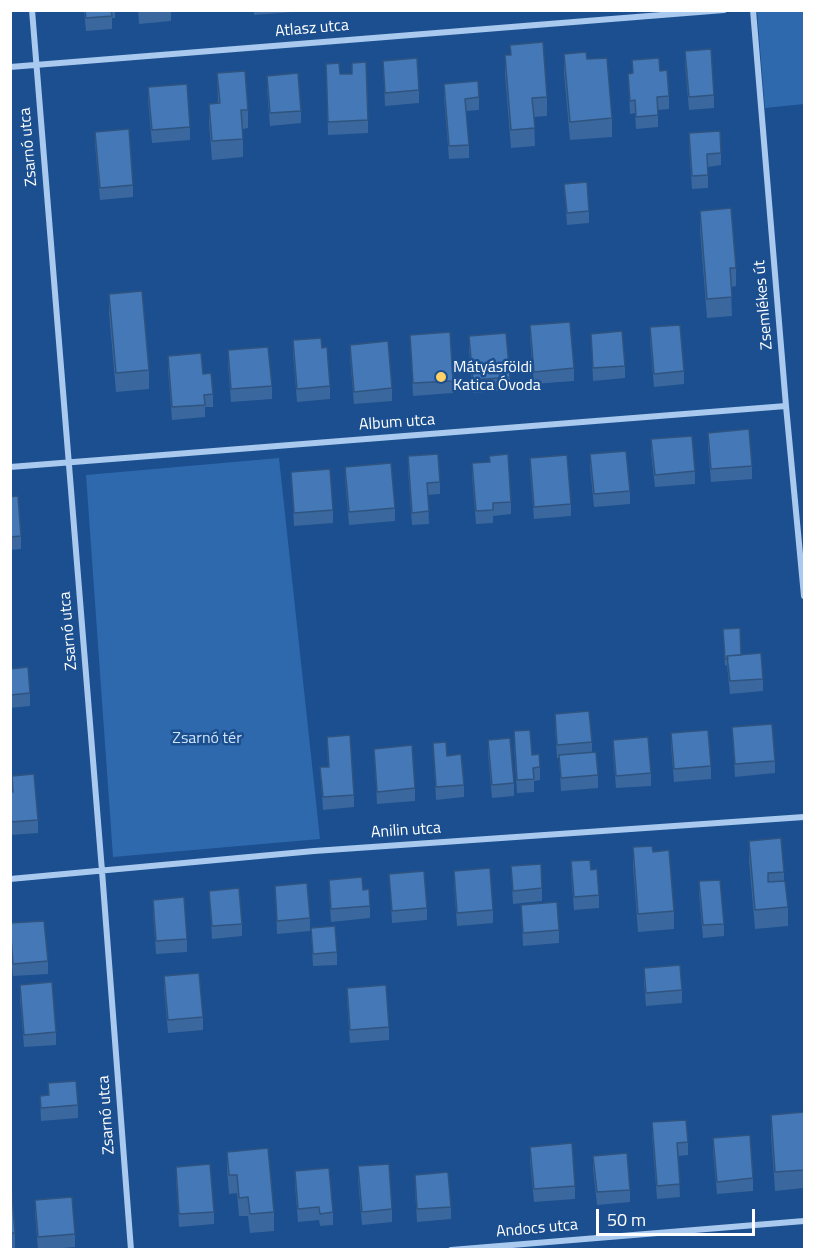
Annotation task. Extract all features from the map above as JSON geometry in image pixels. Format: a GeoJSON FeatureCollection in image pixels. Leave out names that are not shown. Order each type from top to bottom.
{"type":"FeatureCollection","features":[{"type":"Feature","properties":{"kind":"street","name":"Zsarnó utca"},"geometry":{"type":"LineString","coordinates":[[32,10],[131,1250]]}},
{"type":"Feature","properties":{"kind":"street","name":"Atlasz utca"},"geometry":{"type":"LineString","coordinates":[[10,67],[724,10]]}},
{"type":"Feature","properties":{"kind":"street","name":"Zsemlékes út"},"geometry":{"type":"LineString","coordinates":[[753,10],[804,596]]}},
{"type":"Feature","properties":{"kind":"street","name":"Album utca"},"geometry":{"type":"LineString","coordinates":[[10,467],[786,406]]}},
{"type":"Feature","properties":{"kind":"street","name":"Anilin utca"},"geometry":{"type":"LineString","coordinates":[[10,879],[314,850],[804,816]]}},
{"type":"Feature","properties":{"kind":"street","name":"Andocs utca"},"geometry":{"type":"LineString","coordinates":[[451,1250],[804,1221]]}},
{"type":"Feature","properties":{"kind":"green space"},"geometry":{"type":"Polygon","coordinates":[[[757,11],[804,11],[804,104],[765,108],[757,11]]]}},
{"type":"Feature","properties":{"kind":"green space","name":"Zsarnó tér"},"geometry":{"type":"Polygon","coordinates":[[[279,458],[320,839],[113,857],[86,475],[279,458]]]}},
{"type":"Feature","properties":{"kind":"building"},"geometry":{"type":"Polygon","coordinates":[[[85,10],[111,10],[112,16],[86,18],[85,10]]]}},
{"type":"Feature","properties":{"kind":"building"},"geometry":{"type":"Polygon","coordinates":[[[543,42],[547,97],[532,98],[535,128],[511,130],[505,55],[511,55],[510,45],[543,42]]]}},
{"type":"Feature","properties":{"kind":"building"},"geometry":{"type":"Polygon","coordinates":[[[711,49],[714,95],[689,97],[685,51],[711,49]]]}},
{"type":"Feature","properties":{"kind":"building"},"geometry":{"type":"Polygon","coordinates":[[[586,52],[587,59],[607,58],[612,118],[570,122],[564,54],[586,52]]]}},
{"type":"Feature","properties":{"kind":"building"},"geometry":{"type":"Polygon","coordinates":[[[417,58],[419,90],[385,93],[383,61],[417,58]]]}},
{"type":"Feature","properties":{"kind":"building"},"geometry":{"type":"Polygon","coordinates":[[[659,58],[660,71],[667,70],[669,96],[657,97],[658,115],[636,117],[635,100],[630,101],[628,74],[633,73],[632,60],[659,58]]]}},
{"type":"Feature","properties":{"kind":"building"},"geometry":{"type":"Polygon","coordinates":[[[366,62],[368,120],[328,122],[326,64],[339,63],[340,74],[352,74],[352,63],[366,62]]]}},
{"type":"Feature","properties":{"kind":"building"},"geometry":{"type":"Polygon","coordinates":[[[245,71],[248,110],[241,110],[243,139],[212,141],[209,104],[220,103],[217,73],[245,71]]]}},
{"type":"Feature","properties":{"kind":"building"},"geometry":{"type":"Polygon","coordinates":[[[298,73],[301,111],[270,113],[267,76],[298,73]]]}},
{"type":"Feature","properties":{"kind":"building"},"geometry":{"type":"Polygon","coordinates":[[[478,81],[479,97],[465,99],[469,145],[449,146],[444,84],[478,81]]]}},
{"type":"Feature","properties":{"kind":"building"},"geometry":{"type":"Polygon","coordinates":[[[187,84],[190,127],[152,130],[148,87],[187,84]]]}},
{"type":"Feature","properties":{"kind":"building"},"geometry":{"type":"Polygon","coordinates":[[[129,129],[133,185],[100,188],[95,132],[129,129]]]}},
{"type":"Feature","properties":{"kind":"building"},"geometry":{"type":"Polygon","coordinates":[[[720,131],[721,153],[707,154],[708,175],[692,176],[689,133],[720,131]]]}},
{"type":"Feature","properties":{"kind":"building"},"geometry":{"type":"Polygon","coordinates":[[[587,182],[589,211],[567,213],[564,184],[587,182]]]}},
{"type":"Feature","properties":{"kind":"building"},"geometry":{"type":"Polygon","coordinates":[[[731,208],[736,268],[730,268],[732,297],[707,299],[700,211],[731,208]]]}},
{"type":"Feature","properties":{"kind":"building"},"geometry":{"type":"Polygon","coordinates":[[[142,291],[149,370],[116,373],[109,294],[142,291]]]}},
{"type":"Feature","properties":{"kind":"building"},"geometry":{"type":"Polygon","coordinates":[[[570,322],[574,368],[534,372],[530,325],[570,322]]]}},
{"type":"Feature","properties":{"kind":"building"},"geometry":{"type":"Polygon","coordinates":[[[680,325],[684,371],[654,374],[650,327],[680,325]]]}},
{"type":"Feature","properties":{"kind":"building"},"geometry":{"type":"Polygon","coordinates":[[[622,331],[625,366],[593,368],[591,334],[622,331]]]}},
{"type":"Feature","properties":{"kind":"building"},"geometry":{"type":"Polygon","coordinates":[[[450,332],[453,381],[413,383],[410,335],[450,332]]]}},
{"type":"Feature","properties":{"kind":"building"},"geometry":{"type":"Polygon","coordinates":[[[506,333],[510,377],[473,380],[469,336],[506,333]]]}},
{"type":"Feature","properties":{"kind":"building"},"geometry":{"type":"Polygon","coordinates":[[[321,338],[322,348],[327,347],[330,386],[297,389],[293,340],[321,338]]]}},
{"type":"Feature","properties":{"kind":"building"},"geometry":{"type":"Polygon","coordinates":[[[388,341],[392,388],[354,392],[350,345],[388,341]]]}},
{"type":"Feature","properties":{"kind":"building"},"geometry":{"type":"Polygon","coordinates":[[[268,347],[272,386],[231,389],[228,350],[268,347]]]}},
{"type":"Feature","properties":{"kind":"building"},"geometry":{"type":"Polygon","coordinates":[[[201,353],[203,374],[211,373],[213,394],[204,395],[205,405],[172,407],[168,356],[201,353]]]}},
{"type":"Feature","properties":{"kind":"building"},"geometry":{"type":"Polygon","coordinates":[[[749,429],[752,466],[711,469],[708,433],[749,429]]]}},
{"type":"Feature","properties":{"kind":"building"},"geometry":{"type":"Polygon","coordinates":[[[692,436],[695,471],[655,475],[651,439],[692,436]]]}},
{"type":"Feature","properties":{"kind":"building"},"geometry":{"type":"Polygon","coordinates":[[[626,451],[630,491],[594,494],[590,454],[626,451]]]}},
{"type":"Feature","properties":{"kind":"building"},"geometry":{"type":"Polygon","coordinates":[[[438,454],[440,482],[427,483],[429,511],[412,513],[408,456],[438,454]]]}},
{"type":"Feature","properties":{"kind":"building"},"geometry":{"type":"Polygon","coordinates":[[[508,454],[511,502],[493,503],[493,510],[476,511],[472,463],[490,462],[489,456],[508,454]]]}},
{"type":"Feature","properties":{"kind":"building"},"geometry":{"type":"Polygon","coordinates":[[[567,455],[571,504],[534,507],[530,458],[567,455]]]}},
{"type":"Feature","properties":{"kind":"building"},"geometry":{"type":"Polygon","coordinates":[[[391,463],[395,508],[349,512],[345,467],[391,463]]]}},
{"type":"Feature","properties":{"kind":"building"},"geometry":{"type":"Polygon","coordinates":[[[330,469],[333,510],[294,513],[291,472],[330,469]]]}},
{"type":"Feature","properties":{"kind":"building"},"geometry":{"type":"Polygon","coordinates":[[[18,496],[21,536],[10,537],[10,497],[18,496]]]}},
{"type":"Feature","properties":{"kind":"building"},"geometry":{"type":"Polygon","coordinates":[[[740,628],[741,655],[727,656],[728,659],[725,659],[723,629],[740,628]]]}},
{"type":"Feature","properties":{"kind":"building"},"geometry":{"type":"Polygon","coordinates":[[[761,653],[763,679],[730,681],[727,656],[761,653]]]}},
{"type":"Feature","properties":{"kind":"building"},"geometry":{"type":"Polygon","coordinates":[[[28,667],[30,693],[10,695],[10,669],[28,667]]]}},
{"type":"Feature","properties":{"kind":"building"},"geometry":{"type":"Polygon","coordinates":[[[589,711],[592,742],[557,745],[555,714],[589,711]]]}},
{"type":"Feature","properties":{"kind":"building"},"geometry":{"type":"Polygon","coordinates":[[[772,724],[775,761],[735,764],[732,727],[772,724]]]}},
{"type":"Feature","properties":{"kind":"building"},"geometry":{"type":"Polygon","coordinates":[[[530,730],[532,755],[539,754],[540,767],[533,768],[534,779],[517,780],[514,731],[530,730]]]}},
{"type":"Feature","properties":{"kind":"building"},"geometry":{"type":"Polygon","coordinates":[[[708,730],[711,766],[674,769],[671,733],[708,730]]]}},
{"type":"Feature","properties":{"kind":"building"},"geometry":{"type":"Polygon","coordinates":[[[350,735],[354,795],[323,797],[320,767],[329,767],[327,737],[350,735]]]}},
{"type":"Feature","properties":{"kind":"building"},"geometry":{"type":"Polygon","coordinates":[[[648,737],[651,773],[616,776],[613,740],[648,737]]]}},
{"type":"Feature","properties":{"kind":"building"},"geometry":{"type":"Polygon","coordinates":[[[510,738],[514,783],[492,785],[488,740],[510,738]]]}},
{"type":"Feature","properties":{"kind":"building"},"geometry":{"type":"Polygon","coordinates":[[[446,742],[447,756],[461,754],[464,785],[436,787],[433,743],[446,742]]]}},
{"type":"Feature","properties":{"kind":"building"},"geometry":{"type":"Polygon","coordinates":[[[412,745],[415,788],[377,792],[374,749],[412,745]]]}},
{"type":"Feature","properties":{"kind":"building"},"geometry":{"type":"Polygon","coordinates":[[[596,752],[598,775],[561,778],[559,755],[596,752]]]}},
{"type":"Feature","properties":{"kind":"building"},"geometry":{"type":"Polygon","coordinates":[[[34,774],[38,820],[10,822],[12,776],[34,774]]]}},
{"type":"Feature","properties":{"kind":"building"},"geometry":{"type":"Polygon","coordinates":[[[781,838],[784,872],[768,873],[768,882],[785,881],[788,907],[755,910],[749,841],[781,838]]]}},
{"type":"Feature","properties":{"kind":"building"},"geometry":{"type":"Polygon","coordinates":[[[652,846],[653,852],[669,850],[674,911],[638,914],[633,847],[652,846]]]}},
{"type":"Feature","properties":{"kind":"building"},"geometry":{"type":"Polygon","coordinates":[[[590,860],[591,870],[597,869],[599,895],[574,897],[571,861],[590,860]]]}},
{"type":"Feature","properties":{"kind":"building"},"geometry":{"type":"Polygon","coordinates":[[[541,864],[542,888],[513,891],[511,866],[541,864]]]}},
{"type":"Feature","properties":{"kind":"building"},"geometry":{"type":"Polygon","coordinates":[[[490,868],[493,910],[457,913],[454,871],[490,868]]]}},
{"type":"Feature","properties":{"kind":"building"},"geometry":{"type":"Polygon","coordinates":[[[424,871],[427,908],[392,911],[389,874],[424,871]]]}},
{"type":"Feature","properties":{"kind":"building"},"geometry":{"type":"Polygon","coordinates":[[[362,877],[363,890],[369,889],[370,906],[331,909],[329,880],[362,877]]]}},
{"type":"Feature","properties":{"kind":"building"},"geometry":{"type":"Polygon","coordinates":[[[720,880],[724,924],[703,925],[699,881],[720,880]]]}},
{"type":"Feature","properties":{"kind":"building"},"geometry":{"type":"Polygon","coordinates":[[[307,883],[310,918],[277,921],[275,886],[307,883]]]}},
{"type":"Feature","properties":{"kind":"building"},"geometry":{"type":"Polygon","coordinates":[[[239,888],[242,924],[212,926],[209,891],[239,888]]]}},
{"type":"Feature","properties":{"kind":"building"},"geometry":{"type":"Polygon","coordinates":[[[184,897],[187,939],[156,941],[153,900],[184,897]]]}},
{"type":"Feature","properties":{"kind":"building"},"geometry":{"type":"Polygon","coordinates":[[[557,902],[559,930],[523,933],[521,905],[557,902]]]}},
{"type":"Feature","properties":{"kind":"building"},"geometry":{"type":"Polygon","coordinates":[[[44,921],[48,961],[13,964],[10,923],[44,921]]]}},
{"type":"Feature","properties":{"kind":"building"},"geometry":{"type":"Polygon","coordinates":[[[335,926],[337,952],[313,954],[311,928],[335,926]]]}},
{"type":"Feature","properties":{"kind":"building"},"geometry":{"type":"Polygon","coordinates":[[[680,965],[682,990],[646,993],[644,968],[680,965]]]}},
{"type":"Feature","properties":{"kind":"building"},"geometry":{"type":"Polygon","coordinates":[[[199,973],[203,1017],[168,1020],[164,976],[199,973]]]}},
{"type":"Feature","properties":{"kind":"building"},"geometry":{"type":"Polygon","coordinates":[[[52,982],[56,1032],[24,1035],[20,985],[52,982]]]}},
{"type":"Feature","properties":{"kind":"building"},"geometry":{"type":"Polygon","coordinates":[[[386,985],[389,1027],[350,1030],[347,988],[386,985]]]}},
{"type":"Feature","properties":{"kind":"building"},"geometry":{"type":"Polygon","coordinates":[[[76,1081],[78,1105],[41,1108],[40,1096],[49,1095],[48,1083],[76,1081]]]}},
{"type":"Feature","properties":{"kind":"building"},"geometry":{"type":"Polygon","coordinates":[[[804,1112],[804,1170],[775,1172],[771,1115],[804,1112]]]}},
{"type":"Feature","properties":{"kind":"building"},"geometry":{"type":"Polygon","coordinates":[[[686,1120],[688,1142],[677,1143],[680,1184],[657,1186],[652,1122],[686,1120]]]}},
{"type":"Feature","properties":{"kind":"building"},"geometry":{"type":"Polygon","coordinates":[[[750,1135],[753,1178],[717,1182],[713,1138],[750,1135]]]}},
{"type":"Feature","properties":{"kind":"building"},"geometry":{"type":"Polygon","coordinates":[[[572,1143],[575,1186],[534,1189],[530,1147],[572,1143]]]}},
{"type":"Feature","properties":{"kind":"building"},"geometry":{"type":"Polygon","coordinates":[[[268,1148],[274,1212],[250,1214],[248,1197],[239,1198],[237,1175],[229,1175],[227,1152],[268,1148]]]}},
{"type":"Feature","properties":{"kind":"building"},"geometry":{"type":"Polygon","coordinates":[[[627,1153],[630,1190],[597,1192],[593,1156],[627,1153]]]}},
{"type":"Feature","properties":{"kind":"building"},"geometry":{"type":"Polygon","coordinates":[[[210,1164],[214,1212],[179,1214],[176,1167],[210,1164]]]}},
{"type":"Feature","properties":{"kind":"building"},"geometry":{"type":"Polygon","coordinates":[[[389,1164],[392,1209],[362,1212],[358,1166],[389,1164]]]}},
{"type":"Feature","properties":{"kind":"building"},"geometry":{"type":"Polygon","coordinates":[[[329,1168],[333,1212],[320,1214],[319,1207],[298,1209],[295,1171],[329,1168]]]}},
{"type":"Feature","properties":{"kind":"building"},"geometry":{"type":"Polygon","coordinates":[[[10,1172],[15,1233],[10,1233],[10,1172]]]}},
{"type":"Feature","properties":{"kind":"building"},"geometry":{"type":"Polygon","coordinates":[[[448,1172],[451,1207],[417,1209],[415,1175],[448,1172]]]}},
{"type":"Feature","properties":{"kind":"building"},"geometry":{"type":"Polygon","coordinates":[[[72,1197],[75,1234],[38,1237],[35,1200],[72,1197]]]}},
{"type":"Feature","properties":{"kind":"place","name":"Mátyásföldi Katica Óvoda"},"geometry":{"type":"Point","coordinates":[441,377]}}]}
